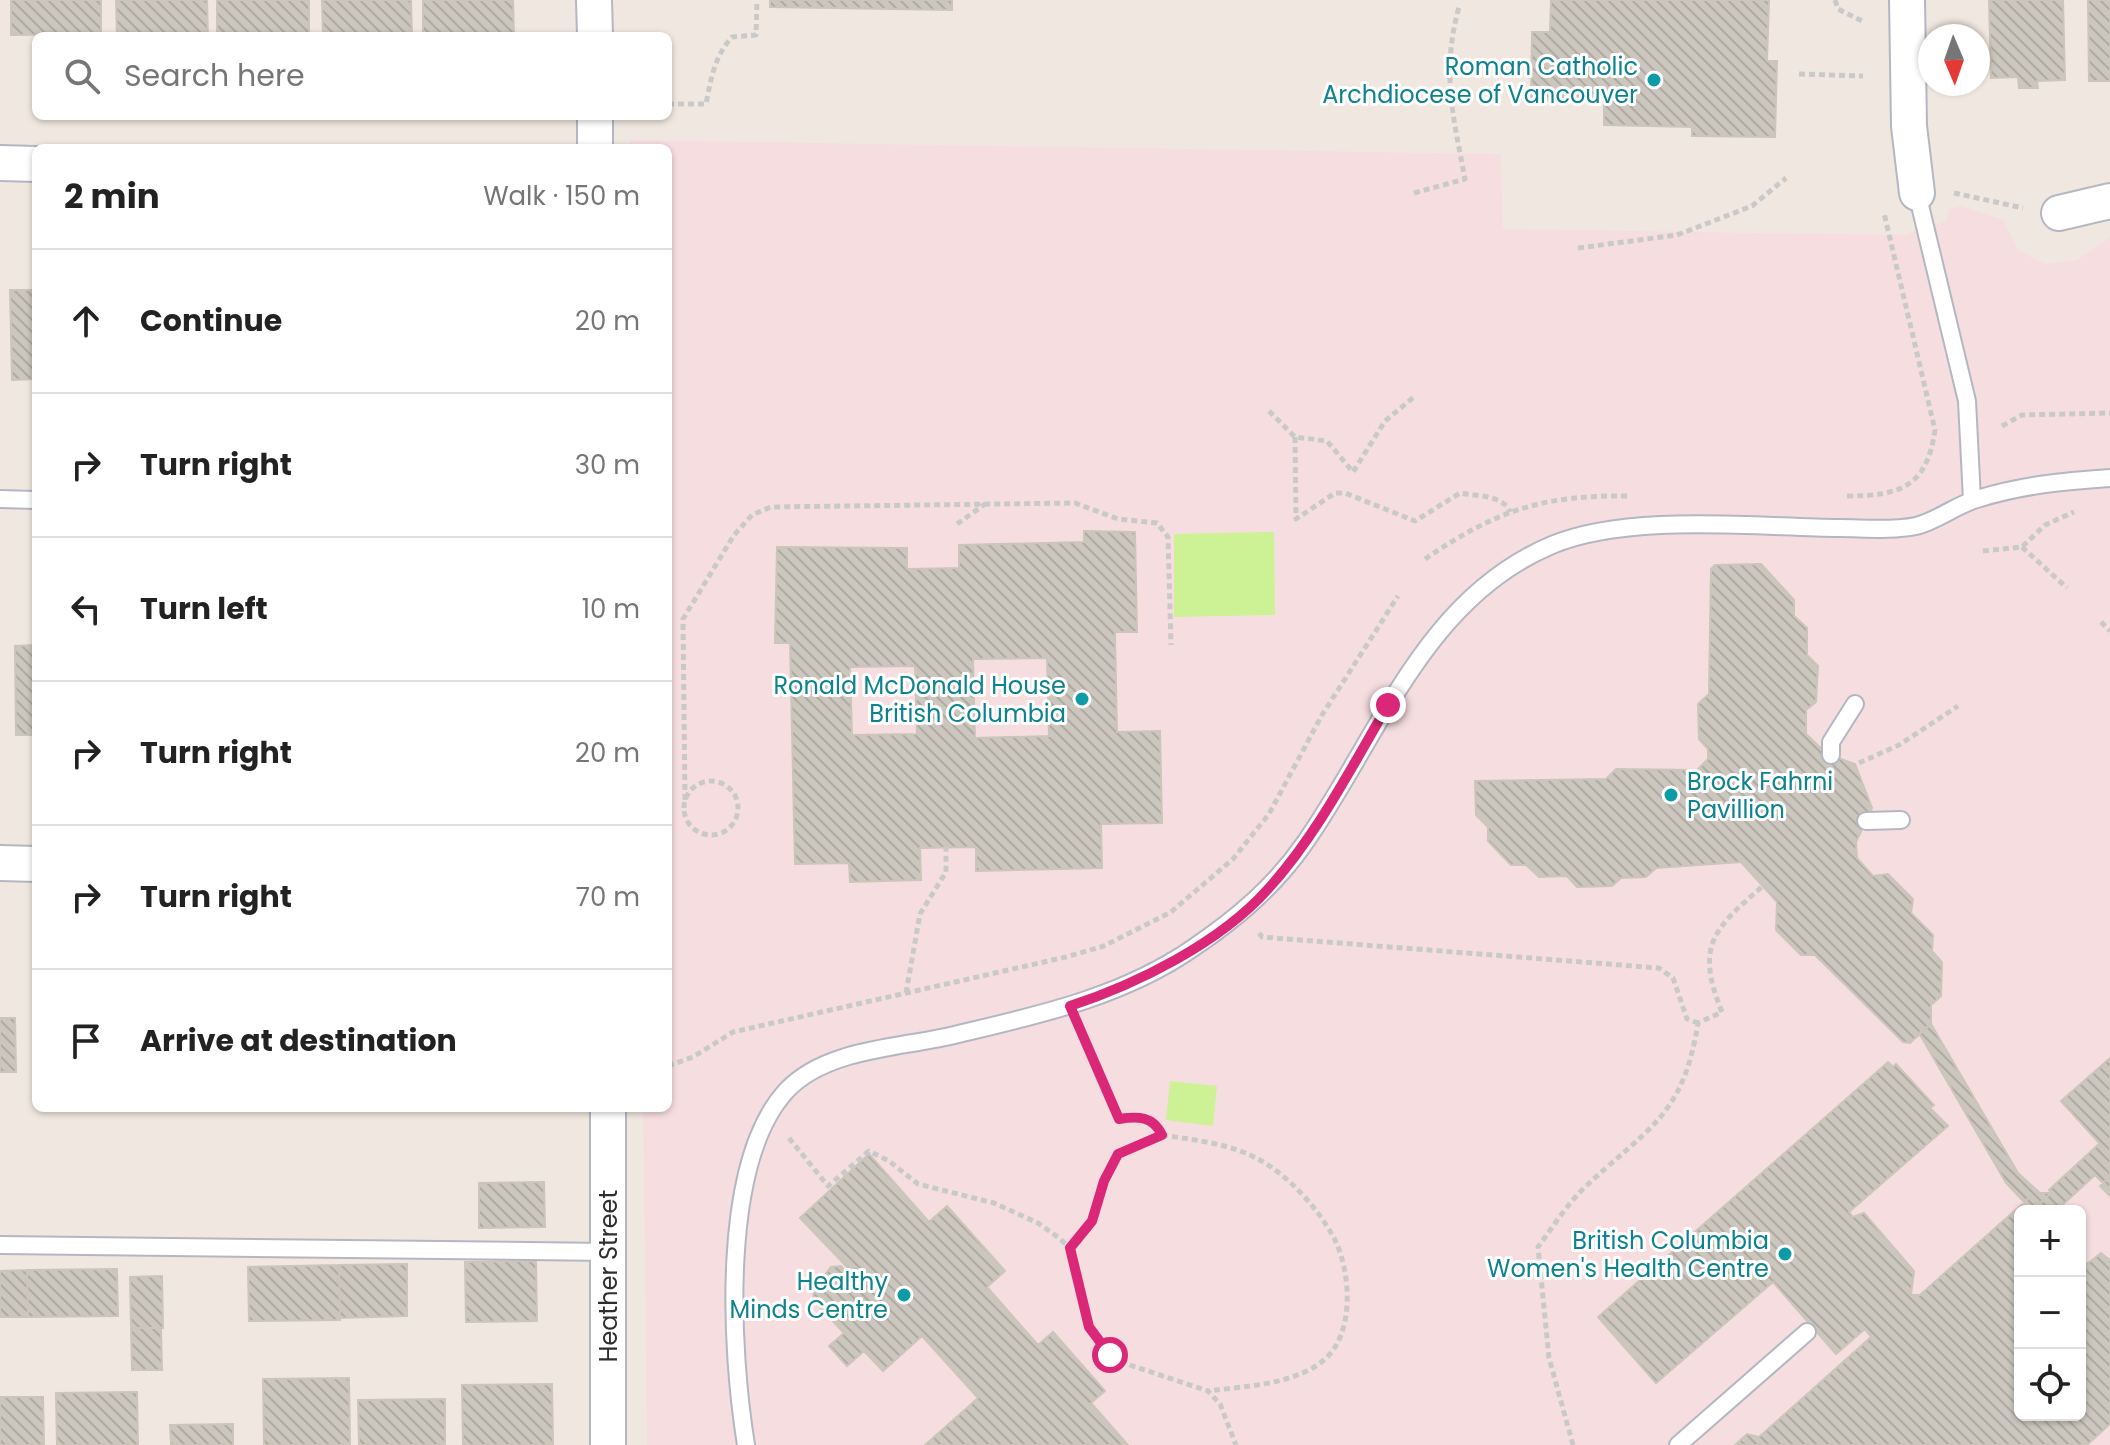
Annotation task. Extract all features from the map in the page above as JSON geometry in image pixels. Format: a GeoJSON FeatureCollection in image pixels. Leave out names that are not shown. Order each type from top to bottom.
{"type":"FeatureCollection","features":[{"type":"Feature","properties":{"kind":"street"},"geometry":{"type":"LineString","coordinates":[[594,0],[595,32]]}},
{"type":"Feature","properties":{"kind":"street"},"geometry":{"type":"LineString","coordinates":[[1907,0],[1909,126],[1917,193]]}},
{"type":"Feature","properties":{"kind":"street"},"geometry":{"type":"LineString","coordinates":[[595,120],[595,144]]}},
{"type":"Feature","properties":{"kind":"street"},"geometry":{"type":"LineString","coordinates":[[0,163],[32,164]]}},
{"type":"Feature","properties":{"kind":"street"},"geometry":{"type":"LineString","coordinates":[[2059,213],[2110,201]]}},
{"type":"Feature","properties":{"kind":"street"},"geometry":{"type":"LineString","coordinates":[[0,863],[32,864]]}},
{"type":"Feature","properties":{"kind":"street","name":"Heather Street"},"geometry":{"type":"LineString","coordinates":[[608,1112],[608,1445]]}},
{"type":"Feature","properties":{"kind":"lane"},"geometry":{"type":"LineString","coordinates":[[1917,193],[1967,401],[1972,500]]}},
{"type":"Feature","properties":{"kind":"lane"},"geometry":{"type":"LineString","coordinates":[[746,1445],[736,1350],[740,1214],[751,1161],[774,1109],[787,1091],[823,1065],[1070,1006],[1115,991],[1156,972],[1244,910],[1266,892],[1306,842],[1426,646],[1484,586],[1521,559],[1575,536],[1629,526],[1917,526],[1972,500],[2036,483],[2110,478]]}},
{"type":"Feature","properties":{"kind":"lane"},"geometry":{"type":"LineString","coordinates":[[0,499],[32,500]]}},
{"type":"Feature","properties":{"kind":"lane"},"geometry":{"type":"LineString","coordinates":[[1831,755],[1831,742],[1855,704]]}},
{"type":"Feature","properties":{"kind":"lane"},"geometry":{"type":"LineString","coordinates":[[1866,821],[1901,820]]}},
{"type":"Feature","properties":{"kind":"lane"},"geometry":{"type":"LineString","coordinates":[[0,1245],[608,1252]]}},
{"type":"Feature","properties":{"kind":"lane"},"geometry":{"type":"LineString","coordinates":[[1678,1445],[1807,1332]]}},
{"type":"Feature","properties":{"kind":"path"},"geometry":{"type":"LineString","coordinates":[[672,104],[706,104],[716,60],[722,48],[732,37],[756,35],[757,0]]}},
{"type":"Feature","properties":{"kind":"path"},"geometry":{"type":"LineString","coordinates":[[1835,0],[1838,9],[1862,21]]}},
{"type":"Feature","properties":{"kind":"path"},"geometry":{"type":"LineString","coordinates":[[1414,193],[1465,179],[1447,85],[1451,37],[1459,7]]}},
{"type":"Feature","properties":{"kind":"path"},"geometry":{"type":"LineString","coordinates":[[1799,74],[1863,76]]}},
{"type":"Feature","properties":{"kind":"path"},"geometry":{"type":"LineString","coordinates":[[1578,248],[1677,235],[1752,206],[1786,178]]}},
{"type":"Feature","properties":{"kind":"path"},"geometry":{"type":"LineString","coordinates":[[1917,193],[1959,193],[2002,205],[2059,213]]}},
{"type":"Feature","properties":{"kind":"path"},"geometry":{"type":"LineString","coordinates":[[1882,206],[1935,430],[1928,464],[1909,486]]}},
{"type":"Feature","properties":{"kind":"path"},"geometry":{"type":"LineString","coordinates":[[1269,411],[1295,437],[1327,441],[1353,472],[1385,421],[1415,396]]}},
{"type":"Feature","properties":{"kind":"path"},"geometry":{"type":"LineString","coordinates":[[2002,426],[2022,415],[2110,413]]}},
{"type":"Feature","properties":{"kind":"path"},"geometry":{"type":"LineString","coordinates":[[1295,437],[1296,519],[1335,493],[1345,493],[1415,521],[1460,493],[1499,500],[1510,512]]}},
{"type":"Feature","properties":{"kind":"path"},"geometry":{"type":"LineString","coordinates":[[957,524],[986,503]]}},
{"type":"Feature","properties":{"kind":"path"},"geometry":{"type":"LineString","coordinates":[[685,800],[701,782],[714,781],[726,785],[735,795],[736,818],[720,833],[697,831],[684,812],[683,619],[734,535],[752,515],[771,507],[1075,503],[1118,519],[1157,523],[1168,537],[1171,645]]}},
{"type":"Feature","properties":{"kind":"path"},"geometry":{"type":"LineString","coordinates":[[1983,551],[2022,547],[2045,525],[2075,511]]}},
{"type":"Feature","properties":{"kind":"path"},"geometry":{"type":"LineString","coordinates":[[2022,547],[2067,588]]}},
{"type":"Feature","properties":{"kind":"path"},"geometry":{"type":"LineString","coordinates":[[672,1065],[693,1057],[733,1032],[1104,946],[1140,930],[1200,890],[1233,859],[1269,814],[1322,715],[1387,618],[1398,596]]}},
{"type":"Feature","properties":{"kind":"path"},"geometry":{"type":"LineString","coordinates":[[2101,622],[2110,631]]}},
{"type":"Feature","properties":{"kind":"path"},"geometry":{"type":"LineString","coordinates":[[1855,764],[1873,759],[1899,745],[1958,706]]}},
{"type":"Feature","properties":{"kind":"path"},"geometry":{"type":"LineString","coordinates":[[906,993],[920,914],[946,872],[946,847]]}},
{"type":"Feature","properties":{"kind":"path"},"geometry":{"type":"LineString","coordinates":[[1244,910],[1262,937],[1659,968],[1673,978],[1687,1019],[1698,1023],[1722,1012],[1709,980],[1709,954],[1719,926],[1763,886]]}},
{"type":"Feature","properties":{"kind":"path"},"geometry":{"type":"LineString","coordinates":[[1070,1006],[1119,1119],[1139,1115],[1157,1125],[1162,1135]]}},
{"type":"Feature","properties":{"kind":"path"},"geometry":{"type":"LineString","coordinates":[[1573,1445],[1549,1358],[1538,1247],[1580,1192],[1658,1122],[1679,1094],[1693,1056],[1698,1023]]}},
{"type":"Feature","properties":{"kind":"path"},"geometry":{"type":"LineString","coordinates":[[788,1136],[828,1186],[869,1151],[889,1161],[918,1184],[994,1203],[1027,1217],[1070,1248],[1089,1327],[1110,1355],[1130,1365],[1208,1391],[1295,1377],[1326,1359],[1344,1331],[1347,1287],[1335,1241],[1305,1198],[1271,1167],[1226,1144],[1162,1135],[1118,1154],[1104,1181],[1092,1221],[1070,1248]]}},
{"type":"Feature","properties":{"kind":"path"},"geometry":{"type":"LineString","coordinates":[[1208,1391],[1224,1412],[1236,1445]]}},
{"type":"Feature","properties":{"kind":"shaded area"},"geometry":{"type":"Polygon","coordinates":[[[630,140],[1501,154],[1503,229],[1904,235],[1946,221],[1949,209],[1960,206],[2004,220],[2018,250],[2045,264],[2077,260],[2110,237],[2110,1445],[647,1445],[643,1112],[672,1112],[672,144],[630,144],[630,140]]]}},
{"type":"Feature","properties":{"kind":"green space"},"geometry":{"type":"Polygon","coordinates":[[[1274,532],[1275,615],[1174,617],[1174,534],[1274,532]]]}},
{"type":"Feature","properties":{"kind":"green space"},"geometry":{"type":"Polygon","coordinates":[[[1170,1081],[1217,1086],[1213,1126],[1166,1120],[1170,1081]]]}},
{"type":"Feature","properties":{"kind":"building"},"geometry":{"type":"Polygon","coordinates":[[[11,0],[101,0],[101,32],[11,35],[11,0]]]}},
{"type":"Feature","properties":{"kind":"building"},"geometry":{"type":"Polygon","coordinates":[[[116,0],[207,0],[208,32],[117,32],[116,0]]]}},
{"type":"Feature","properties":{"kind":"building"},"geometry":{"type":"Polygon","coordinates":[[[217,0],[309,0],[309,32],[217,32],[217,0]]]}},
{"type":"Feature","properties":{"kind":"building"},"geometry":{"type":"Polygon","coordinates":[[[322,0],[411,0],[412,32],[323,32],[322,0]]]}},
{"type":"Feature","properties":{"kind":"building"},"geometry":{"type":"Polygon","coordinates":[[[423,0],[513,0],[514,32],[423,32],[423,0]]]}},
{"type":"Feature","properties":{"kind":"building"},"geometry":{"type":"Polygon","coordinates":[[[770,0],[952,0],[952,10],[770,7],[770,0]]]}},
{"type":"Feature","properties":{"kind":"building","name":"Roman Catholic Archdiocese of Vancouver"},"geometry":{"type":"Polygon","coordinates":[[[1551,0],[1769,0],[1767,61],[1777,61],[1775,137],[1692,136],[1692,127],[1604,125],[1604,101],[1531,99],[1532,32],[1550,32],[1551,0]]]}},
{"type":"Feature","properties":{"kind":"building"},"geometry":{"type":"Polygon","coordinates":[[[1989,0],[2063,0],[2065,80],[2037,81],[2038,88],[2019,88],[2018,77],[1991,78],[1989,0]]]}},
{"type":"Feature","properties":{"kind":"building"},"geometry":{"type":"Polygon","coordinates":[[[2088,0],[2110,0],[2110,81],[2089,81],[2088,0]]]}},
{"type":"Feature","properties":{"kind":"building"},"geometry":{"type":"Polygon","coordinates":[[[10,290],[32,290],[32,379],[12,380],[10,290]]]}},
{"type":"Feature","properties":{"kind":"building","name":"Ronald McDonald House British Columbia"},"geometry":{"type":"Polygon","coordinates":[[[1084,531],[1135,532],[1137,632],[1115,632],[1117,732],[1160,731],[1162,823],[1101,824],[1102,868],[976,871],[976,847],[920,848],[921,880],[850,882],[849,863],[795,864],[790,643],[775,643],[777,547],[907,548],[907,569],[959,568],[959,545],[1084,542],[1084,531]],[[1047,658],[973,659],[975,738],[1049,736],[1047,658]],[[915,666],[850,667],[852,735],[917,734],[915,666]]]}},
{"type":"Feature","properties":{"kind":"building","name":"Brock Fahrni Pavillion"},"geometry":{"type":"Polygon","coordinates":[[[1761,564],[1794,600],[1794,616],[1807,628],[1807,655],[1818,666],[1816,702],[1806,710],[1806,734],[1827,754],[1855,764],[1872,808],[1856,842],[1857,858],[1873,876],[1888,874],[1913,899],[1911,913],[1933,935],[1932,951],[1942,962],[1941,996],[1931,1005],[1931,1024],[1910,1043],[1903,1042],[1815,955],[1801,955],[1776,930],[1777,902],[1741,862],[1656,868],[1646,877],[1621,878],[1612,886],[1577,887],[1567,876],[1539,877],[1526,865],[1511,865],[1488,841],[1488,827],[1476,815],[1475,781],[1606,779],[1616,769],[1697,770],[1708,759],[1708,749],[1699,739],[1698,704],[1709,694],[1711,569],[1715,565],[1761,564]]]}},
{"type":"Feature","properties":{"kind":"building"},"geometry":{"type":"Polygon","coordinates":[[[32,645],[32,735],[16,735],[15,646],[32,645]]]}},
{"type":"Feature","properties":{"kind":"building"},"geometry":{"type":"Polygon","coordinates":[[[0,1018],[15,1018],[16,1072],[0,1072],[0,1018]]]}},
{"type":"Feature","properties":{"kind":"building"},"geometry":{"type":"Polygon","coordinates":[[[1931,1024],[2018,1173],[2040,1193],[2051,1193],[2040,1203],[2037,1204],[2031,1196],[2024,1202],[2006,1183],[1919,1033],[1931,1024]]]}},
{"type":"Feature","properties":{"kind":"building"},"geometry":{"type":"Polygon","coordinates":[[[2110,1058],[2110,1155],[2061,1101],[2110,1058]]]}},
{"type":"Feature","properties":{"kind":"building","name":"British Columbia Women's Health Centre"},"geometry":{"type":"Polygon","coordinates":[[[1888,1062],[1893,1067],[1896,1064],[1934,1105],[1930,1108],[1948,1126],[1849,1212],[1853,1217],[1864,1213],[1914,1271],[1911,1295],[1920,1295],[2014,1211],[2014,1421],[2086,1421],[2086,1263],[2101,1253],[2110,1260],[2110,1424],[2087,1445],[1735,1445],[1747,1434],[1759,1437],[1871,1337],[1865,1329],[1836,1354],[1773,1282],[1656,1383],[1598,1317],[1888,1062]]]}},
{"type":"Feature","properties":{"kind":"building"},"geometry":{"type":"Polygon","coordinates":[[[2100,1143],[2110,1155],[2110,1176],[2103,1183],[2095,1175],[2062,1205],[2040,1203],[2051,1193],[2049,1190],[2100,1143]]]}},
{"type":"Feature","properties":{"kind":"building","name":"Healthy Minds Centre"},"geometry":{"type":"Polygon","coordinates":[[[869,1154],[929,1222],[947,1206],[1005,1271],[987,1287],[1038,1345],[1053,1332],[1105,1391],[1091,1403],[1128,1445],[925,1445],[978,1398],[922,1336],[883,1371],[864,1351],[847,1366],[829,1346],[844,1333],[814,1301],[813,1290],[831,1267],[841,1266],[846,1272],[849,1269],[800,1218],[869,1154]]]}},
{"type":"Feature","properties":{"kind":"building"},"geometry":{"type":"Polygon","coordinates":[[[2110,1177],[2110,1196],[2100,1186],[2110,1177]]]}},
{"type":"Feature","properties":{"kind":"building"},"geometry":{"type":"Polygon","coordinates":[[[544,1182],[545,1227],[479,1228],[479,1183],[544,1182]]]}},
{"type":"Feature","properties":{"kind":"building","name":"British Columbia Women's Health Centre"},"geometry":{"type":"Polygon","coordinates":[[[2031,1196],[2041,1205],[2021,1205],[2031,1196]]]}},
{"type":"Feature","properties":{"kind":"building"},"geometry":{"type":"Polygon","coordinates":[[[536,1261],[537,1321],[466,1322],[465,1262],[536,1261]]]}},
{"type":"Feature","properties":{"kind":"building"},"geometry":{"type":"Polygon","coordinates":[[[407,1264],[407,1316],[340,1318],[339,1265],[407,1264]]]}},
{"type":"Feature","properties":{"kind":"building"},"geometry":{"type":"Polygon","coordinates":[[[339,1265],[340,1320],[249,1321],[248,1267],[339,1265]]]}},
{"type":"Feature","properties":{"kind":"building"},"geometry":{"type":"Polygon","coordinates":[[[117,1269],[118,1316],[28,1317],[27,1270],[117,1269]]]}},
{"type":"Feature","properties":{"kind":"building"},"geometry":{"type":"Polygon","coordinates":[[[27,1270],[28,1317],[0,1317],[0,1271],[27,1270]]]}},
{"type":"Feature","properties":{"kind":"building"},"geometry":{"type":"Polygon","coordinates":[[[162,1276],[163,1328],[131,1328],[130,1277],[162,1276]]]}},
{"type":"Feature","properties":{"kind":"building"},"geometry":{"type":"Polygon","coordinates":[[[131,1328],[161,1328],[162,1370],[132,1370],[131,1328]]]}},
{"type":"Feature","properties":{"kind":"building"},"geometry":{"type":"Polygon","coordinates":[[[349,1378],[350,1445],[264,1445],[263,1379],[349,1378]]]}},
{"type":"Feature","properties":{"kind":"building"},"geometry":{"type":"Polygon","coordinates":[[[552,1384],[553,1445],[463,1445],[462,1385],[552,1384]]]}},
{"type":"Feature","properties":{"kind":"building"},"geometry":{"type":"Polygon","coordinates":[[[137,1392],[138,1445],[57,1445],[56,1393],[137,1392]]]}},
{"type":"Feature","properties":{"kind":"building"},"geometry":{"type":"Polygon","coordinates":[[[0,1397],[43,1397],[44,1445],[0,1445],[0,1397]]]}},
{"type":"Feature","properties":{"kind":"building"},"geometry":{"type":"Polygon","coordinates":[[[445,1399],[445,1445],[359,1445],[358,1400],[445,1399]]]}},
{"type":"Feature","properties":{"kind":"building"},"geometry":{"type":"Polygon","coordinates":[[[233,1424],[233,1445],[171,1445],[170,1425],[233,1424]]]}},
{"type":"Feature","properties":{"kind":"place","name":"Roman Catholic Archdiocese of Vancouver"},"geometry":{"type":"Point","coordinates":[1654,80]}},
{"type":"Feature","properties":{"kind":"place","name":"Ronald McDonald House British Columbia"},"geometry":{"type":"Point","coordinates":[1082,699]}},
{"type":"Feature","properties":{"kind":"place","name":"Brock Fahrni Pavillion"},"geometry":{"type":"Point","coordinates":[1671,795]}},
{"type":"Feature","properties":{"kind":"place","name":"British Columbia Women's Health Centre"},"geometry":{"type":"Point","coordinates":[1785,1254]}},
{"type":"Feature","properties":{"kind":"place","name":"Healthy Minds Centre"},"geometry":{"type":"Point","coordinates":[904,1295]}},
{"type":"Feature","properties":{"kind":"route"},"geometry":{"type":"LineString","coordinates":[[1110,1355],[1089,1327],[1070,1248],[1092,1221],[1104,1181],[1118,1154],[1162,1135],[1157,1125],[1139,1115],[1119,1119],[1070,1006],[1115,991],[1156,972],[1266,892],[1306,842],[1388,705]]}}]}
